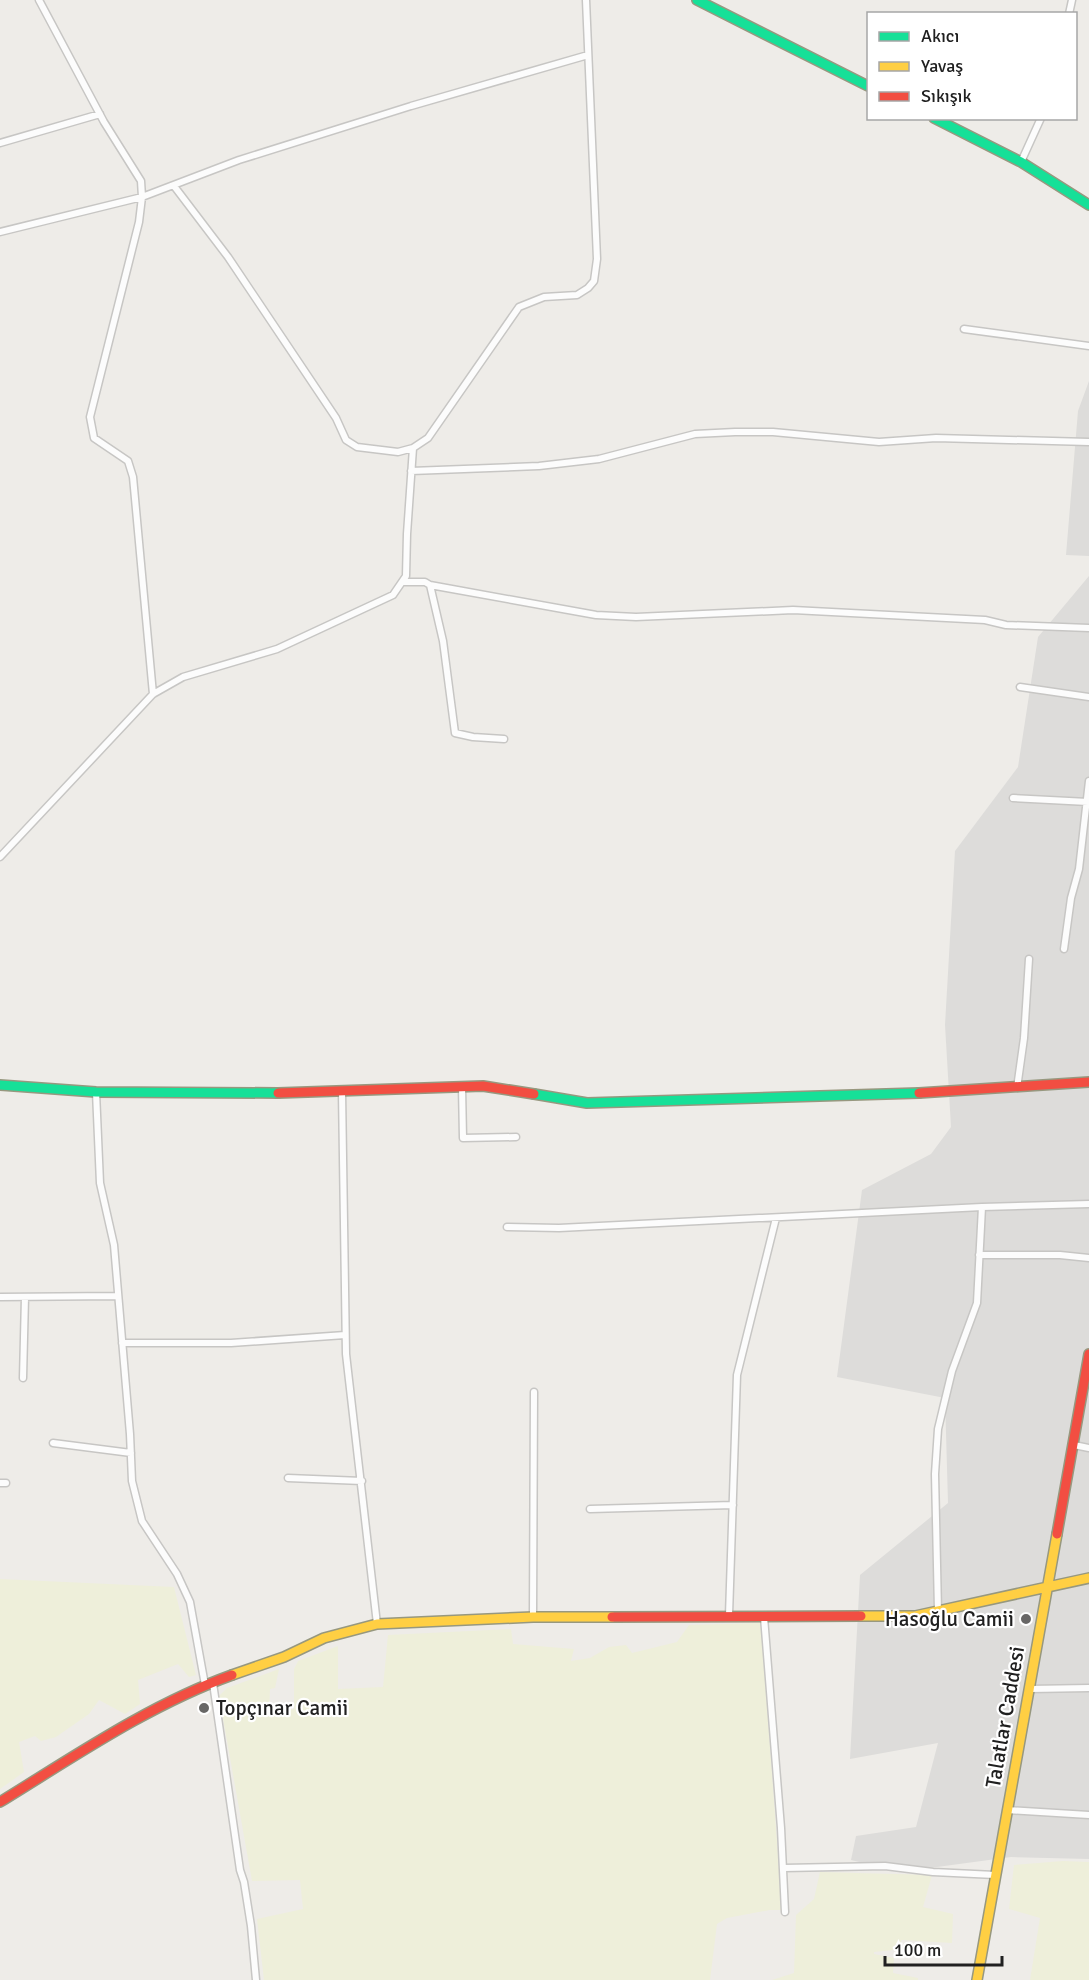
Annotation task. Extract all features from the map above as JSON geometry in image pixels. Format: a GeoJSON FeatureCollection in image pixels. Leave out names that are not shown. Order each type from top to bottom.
{"type":"FeatureCollection","features":[{"type":"Feature","properties":{"kind":"street"},"geometry":{"type":"LineString","coordinates":[[39,0],[100,114],[141,181],[139,222],[90,417],[94,438],[128,461],[133,477],[153,694]]}},
{"type":"Feature","properties":{"kind":"street"},"geometry":{"type":"LineString","coordinates":[[174,186],[228,256],[327,403],[346,440],[357,447],[398,452],[413,448],[428,438],[519,307],[544,297],[577,295],[594,281],[597,259],[586,0]]}},
{"type":"Feature","properties":{"kind":"street"},"geometry":{"type":"LineString","coordinates":[[698,0],[867,85]]}},
{"type":"Feature","properties":{"kind":"street"},"geometry":{"type":"LineString","coordinates":[[0,232],[142,197],[238,160],[411,106],[588,55]]}},
{"type":"Feature","properties":{"kind":"street"},"geometry":{"type":"LineString","coordinates":[[0,143],[100,114]]}},
{"type":"Feature","properties":{"kind":"street"},"geometry":{"type":"LineString","coordinates":[[938,120],[1021,162],[1089,205]]}},
{"type":"Feature","properties":{"kind":"street"},"geometry":{"type":"LineString","coordinates":[[1021,162],[1040,120]]}},
{"type":"Feature","properties":{"kind":"street"},"geometry":{"type":"LineString","coordinates":[[964,329],[1089,345]]}},
{"type":"Feature","properties":{"kind":"street"},"geometry":{"type":"LineString","coordinates":[[411,471],[569,463],[599,459],[695,434],[735,432],[773,432],[879,442],[936,438],[1089,442]]}},
{"type":"Feature","properties":{"kind":"street"},"geometry":{"type":"LineString","coordinates":[[0,857],[153,694],[183,677],[277,649],[393,595],[406,576],[413,448]]}},
{"type":"Feature","properties":{"kind":"street"},"geometry":{"type":"LineString","coordinates":[[402,582],[425,582],[430,585],[596,615],[636,617],[793,610],[985,620],[1006,625],[1089,628]]}},
{"type":"Feature","properties":{"kind":"street"},"geometry":{"type":"LineString","coordinates":[[430,585],[444,641],[455,734],[504,739]]}},
{"type":"Feature","properties":{"kind":"street"},"geometry":{"type":"LineString","coordinates":[[1020,687],[1089,697]]}},
{"type":"Feature","properties":{"kind":"street"},"geometry":{"type":"LineString","coordinates":[[1064,949],[1071,898],[1078,870],[1089,782]]}},
{"type":"Feature","properties":{"kind":"street"},"geometry":{"type":"LineString","coordinates":[[1013,798],[1088,802]]}},
{"type":"Feature","properties":{"kind":"street"},"geometry":{"type":"LineString","coordinates":[[1017,1088],[1024,1038],[1029,959]]}},
{"type":"Feature","properties":{"kind":"street"},"geometry":{"type":"LineString","coordinates":[[0,1085],[96,1092],[342,1092],[483,1086],[587,1103],[884,1095],[1089,1082]]}},
{"type":"Feature","properties":{"kind":"street"},"geometry":{"type":"LineString","coordinates":[[462,1087],[463,1138],[516,1137]]}},
{"type":"Feature","properties":{"kind":"street"},"geometry":{"type":"LineString","coordinates":[[96,1092],[100,1183],[114,1245],[132,1481],[142,1521],[177,1574],[190,1602],[209,1684],[240,1870],[244,1882],[256,1980]]}},
{"type":"Feature","properties":{"kind":"street"},"geometry":{"type":"LineString","coordinates":[[342,1092],[346,1354],[377,1624]]}},
{"type":"Feature","properties":{"kind":"street"},"geometry":{"type":"LineString","coordinates":[[507,1227],[559,1228],[982,1207],[1089,1204]]}},
{"type":"Feature","properties":{"kind":"street"},"geometry":{"type":"LineString","coordinates":[[938,1611],[935,1474],[938,1429],[952,1371],[977,1304],[982,1207]]}},
{"type":"Feature","properties":{"kind":"street"},"geometry":{"type":"LineString","coordinates":[[729,1615],[737,1375],[776,1218]]}},
{"type":"Feature","properties":{"kind":"street"},"geometry":{"type":"LineString","coordinates":[[979,1255],[1060,1255],[1089,1258]]}},
{"type":"Feature","properties":{"kind":"street"},"geometry":{"type":"LineString","coordinates":[[0,1297],[118,1296]]}},
{"type":"Feature","properties":{"kind":"street"},"geometry":{"type":"LineString","coordinates":[[23,1378],[25,1297]]}},
{"type":"Feature","properties":{"kind":"street"},"geometry":{"type":"LineString","coordinates":[[122,1343],[231,1343],[345,1335]]}},
{"type":"Feature","properties":{"kind":"street","name":"Talatlar Caddesi"},"geometry":{"type":"LineString","coordinates":[[977,1980],[1006,1810],[1087,1377],[1089,1354]]}},
{"type":"Feature","properties":{"kind":"street"},"geometry":{"type":"LineString","coordinates":[[533,1617],[534,1392]]}},
{"type":"Feature","properties":{"kind":"street"},"geometry":{"type":"LineString","coordinates":[[53,1443],[131,1453]]}},
{"type":"Feature","properties":{"kind":"street"},"geometry":{"type":"LineString","coordinates":[[1074,1445],[1089,1448]]}},
{"type":"Feature","properties":{"kind":"street"},"geometry":{"type":"LineString","coordinates":[[288,1478],[362,1481]]}},
{"type":"Feature","properties":{"kind":"street"},"geometry":{"type":"LineString","coordinates":[[590,1509],[733,1505]]}},
{"type":"Feature","properties":{"kind":"street"},"geometry":{"type":"LineString","coordinates":[[0,1802],[143,1714],[209,1684],[284,1657],[324,1638],[377,1624],[533,1617],[915,1616],[1089,1578]]}},
{"type":"Feature","properties":{"kind":"street"},"geometry":{"type":"LineString","coordinates":[[764,1617],[784,1868],[785,1912]]}},
{"type":"Feature","properties":{"kind":"street"},"geometry":{"type":"LineString","coordinates":[[1030,1689],[1089,1688]]}},
{"type":"Feature","properties":{"kind":"street"},"geometry":{"type":"LineString","coordinates":[[1006,1810],[1089,1815]]}},
{"type":"Feature","properties":{"kind":"street"},"geometry":{"type":"LineString","coordinates":[[784,1868],[885,1866],[933,1872],[995,1875]]}},
{"type":"Feature","properties":{"kind":"shaded area"},"geometry":{"type":"Polygon","coordinates":[[[1089,381],[1089,556],[1066,555],[1078,411],[1089,381]]]}},
{"type":"Feature","properties":{"kind":"shaded area"},"geometry":{"type":"Polygon","coordinates":[[[1089,576],[1089,1859],[1011,1857],[900,1872],[851,1860],[856,1836],[916,1827],[938,1743],[850,1759],[860,1575],[948,1503],[945,1398],[837,1377],[862,1190],[931,1154],[951,1127],[945,1025],[955,851],[1018,767],[1038,637],[1089,576]]]}},
{"type":"Feature","properties":{"kind":"green space"},"geometry":{"type":"Polygon","coordinates":[[[0,1579],[174,1587],[196,1675],[189,1677],[178,1664],[138,1680],[140,1704],[125,1714],[99,1700],[89,1714],[56,1737],[41,1741],[35,1736],[19,1742],[24,1772],[0,1789],[0,1579]]]}},
{"type":"Feature","properties":{"kind":"green space"},"geometry":{"type":"Polygon","coordinates":[[[761,1623],[782,1910],[727,1918],[717,1924],[710,1980],[264,1980],[257,1919],[303,1909],[300,1880],[252,1881],[219,1696],[227,1688],[279,1669],[275,1688],[270,1689],[269,1711],[294,1709],[294,1669],[298,1661],[338,1646],[338,1689],[383,1687],[388,1635],[511,1629],[513,1644],[574,1649],[571,1661],[590,1658],[609,1647],[626,1645],[632,1653],[677,1642],[689,1625],[761,1623]]]}},
{"type":"Feature","properties":{"kind":"green space"},"geometry":{"type":"Polygon","coordinates":[[[1063,1861],[1089,1862],[1089,1980],[1030,1980],[1040,1918],[1009,1909],[1014,1865],[1063,1861]]]}},
{"type":"Feature","properties":{"kind":"green space"},"geometry":{"type":"Polygon","coordinates":[[[820,1872],[932,1875],[923,1907],[953,1914],[952,1943],[902,1940],[894,1950],[874,1952],[874,1954],[894,1958],[893,1973],[918,1978],[918,1980],[772,1980],[794,1973],[796,1915],[814,1899],[820,1872]]]}},
{"type":"Feature","properties":{"kind":"traffic: fast"},"geometry":{"type":"LineString","coordinates":[[697,0],[867,85]]}},
{"type":"Feature","properties":{"kind":"traffic: fast"},"geometry":{"type":"LineString","coordinates":[[938,120],[1021,162],[1089,205]]}},
{"type":"Feature","properties":{"kind":"traffic: fast"},"geometry":{"type":"LineString","coordinates":[[0,1085],[96,1092],[278,1093]]}},
{"type":"Feature","properties":{"kind":"traffic: fast"},"geometry":{"type":"LineString","coordinates":[[534,1094],[587,1103],[919,1093]]}},
{"type":"Feature","properties":{"kind":"traffic: slow"},"geometry":{"type":"LineString","coordinates":[[977,1980],[1057,1534]]}},
{"type":"Feature","properties":{"kind":"traffic: slow"},"geometry":{"type":"LineString","coordinates":[[861,1616],[915,1616],[1089,1578]]}},
{"type":"Feature","properties":{"kind":"traffic: slow"},"geometry":{"type":"LineString","coordinates":[[232,1675],[284,1657],[324,1638],[377,1624],[533,1617],[612,1617]]}},
{"type":"Feature","properties":{"kind":"traffic: jam"},"geometry":{"type":"LineString","coordinates":[[919,1093],[1089,1082]]}},
{"type":"Feature","properties":{"kind":"traffic: jam"},"geometry":{"type":"LineString","coordinates":[[278,1093],[483,1086],[534,1094]]}},
{"type":"Feature","properties":{"kind":"traffic: jam"},"geometry":{"type":"LineString","coordinates":[[1057,1534],[1089,1354]]}},
{"type":"Feature","properties":{"kind":"traffic: jam"},"geometry":{"type":"LineString","coordinates":[[612,1617],[861,1616]]}},
{"type":"Feature","properties":{"kind":"traffic: jam"},"geometry":{"type":"LineString","coordinates":[[0,1802],[142,1716],[201,1687],[232,1675]]}},
{"type":"Feature","properties":{"kind":"place","name":"Hasoğlu Camii"},"geometry":{"type":"Point","coordinates":[1026,1619]}},
{"type":"Feature","properties":{"kind":"place","name":"Topçınar Camii"},"geometry":{"type":"Point","coordinates":[204,1708]}}]}
